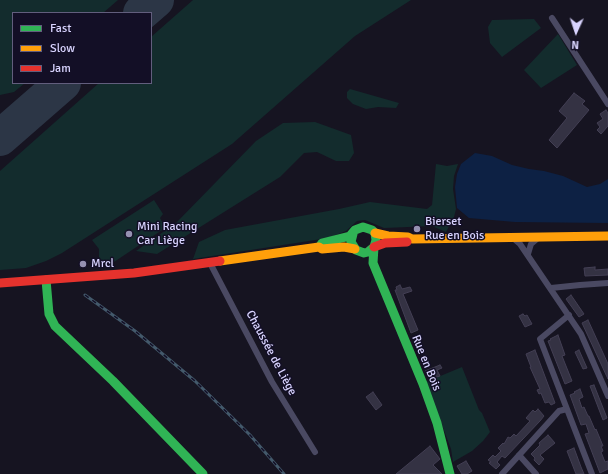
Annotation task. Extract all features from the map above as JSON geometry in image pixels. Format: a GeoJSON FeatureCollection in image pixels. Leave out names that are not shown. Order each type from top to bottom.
{"type":"FeatureCollection","features":[{"type":"Feature","properties":{"kind":"main road"},"geometry":{"type":"LineString","coordinates":[[319,247],[322,243],[345,238],[353,234],[359,228],[364,227],[372,230],[374,233],[384,236],[408,237],[412,239],[608,236]]}},
{"type":"Feature","properties":{"kind":"main road"},"geometry":{"type":"LineString","coordinates":[[374,233],[376,240],[374,248]]}},
{"type":"Feature","properties":{"kind":"main road"},"geometry":{"type":"LineString","coordinates":[[353,234],[351,242],[357,250]]}},
{"type":"Feature","properties":{"kind":"main road"},"geometry":{"type":"LineString","coordinates":[[0,283],[134,273],[319,247],[322,249],[344,247],[368,252],[385,243],[408,242],[412,239]]}},
{"type":"Feature","properties":{"kind":"main road","name":"Rue en Bois"},"geometry":{"type":"LineString","coordinates":[[374,248],[373,263],[423,384],[437,423],[450,474]]}},
{"type":"Feature","properties":{"kind":"main road","name":"Rue en Bois"},"geometry":{"type":"LineString","coordinates":[[357,250],[373,263]]}},
{"type":"Feature","properties":{"kind":"main road"},"geometry":{"type":"LineString","coordinates":[[46,280],[49,314],[55,326],[113,381],[203,474]]}},
{"type":"Feature","properties":{"kind":"street"},"geometry":{"type":"LineString","coordinates":[[552,18],[608,104]]}},
{"type":"Feature","properties":{"kind":"street"},"geometry":{"type":"LineString","coordinates":[[511,237],[520,244],[528,254],[581,334],[608,396]]}},
{"type":"Feature","properties":{"kind":"street"},"geometry":{"type":"LineString","coordinates":[[528,254],[531,244],[539,237]]}},
{"type":"Feature","properties":{"kind":"street","name":"Chaussée de Liège"},"geometry":{"type":"LineString","coordinates":[[210,263],[272,382],[315,452]]}},
{"type":"Feature","properties":{"kind":"street"},"geometry":{"type":"LineString","coordinates":[[551,288],[608,283]]}},
{"type":"Feature","properties":{"kind":"street"},"geometry":{"type":"LineString","coordinates":[[569,315],[540,339],[592,474]]}},
{"type":"Feature","properties":{"kind":"street"},"geometry":{"type":"LineString","coordinates":[[502,474],[559,412],[567,409]]}},
{"type":"Feature","properties":{"kind":"street"},"geometry":{"type":"LineString","coordinates":[[519,455],[536,474]]}},
{"type":"Feature","properties":{"kind":"green space"},"geometry":{"type":"Polygon","coordinates":[[[0,0],[118,0],[104,12],[12,12],[12,84],[24,84],[14,92],[0,95],[0,0]]]}},
{"type":"Feature","properties":{"kind":"green space"},"geometry":{"type":"Polygon","coordinates":[[[193,0],[411,0],[355,36],[232,144],[62,253],[46,261],[26,268],[0,270],[0,171],[98,84],[152,84],[152,36],[193,0]]]}},
{"type":"Feature","properties":{"kind":"green space"},"geometry":{"type":"Polygon","coordinates":[[[534,19],[541,28],[502,57],[490,43],[488,27],[492,20],[534,19]]]}},
{"type":"Feature","properties":{"kind":"green space"},"geometry":{"type":"Polygon","coordinates":[[[558,34],[577,65],[541,88],[524,70],[558,34]]]}},
{"type":"Feature","properties":{"kind":"green space"},"geometry":{"type":"Polygon","coordinates":[[[350,89],[399,103],[396,108],[378,107],[366,109],[353,104],[347,98],[347,92],[350,89]]]}},
{"type":"Feature","properties":{"kind":"green space"},"geometry":{"type":"Polygon","coordinates":[[[315,122],[351,135],[354,153],[349,161],[336,161],[317,152],[304,153],[280,177],[157,254],[136,251],[176,223],[256,141],[283,123],[315,122]]]}},
{"type":"Feature","properties":{"kind":"green space"},"geometry":{"type":"Polygon","coordinates":[[[436,164],[447,166],[458,164],[454,176],[453,189],[456,209],[454,217],[446,232],[432,226],[384,228],[365,220],[357,221],[346,231],[328,238],[193,259],[199,242],[225,230],[370,202],[427,209],[432,205],[436,164]]]}},
{"type":"Feature","properties":{"kind":"green space","name":"Mini Racing Car Liège"},"geometry":{"type":"Polygon","coordinates":[[[154,200],[163,214],[160,218],[165,228],[114,262],[108,263],[101,260],[99,257],[99,249],[92,240],[154,200]]]}},
{"type":"Feature","properties":{"kind":"green space"},"geometry":{"type":"Polygon","coordinates":[[[462,367],[479,410],[482,413],[490,432],[472,451],[453,462],[451,449],[426,382],[462,367]]]}},
{"type":"Feature","properties":{"kind":"water"},"geometry":{"type":"Polygon","coordinates":[[[475,153],[492,156],[512,165],[563,176],[587,187],[600,184],[608,179],[608,223],[515,222],[469,218],[457,208],[455,187],[457,174],[461,164],[475,153]]]}},
{"type":"Feature","properties":{"kind":"building"},"geometry":{"type":"Polygon","coordinates":[[[574,93],[585,101],[582,104],[589,110],[557,148],[549,140],[567,118],[559,111],[574,93]]]}},
{"type":"Feature","properties":{"kind":"building"},"geometry":{"type":"Polygon","coordinates":[[[606,110],[608,113],[608,126],[601,134],[597,130],[600,127],[597,123],[603,119],[600,114],[606,110]]]}},
{"type":"Feature","properties":{"kind":"building"},"geometry":{"type":"Polygon","coordinates":[[[595,267],[595,270],[608,269],[608,275],[585,276],[584,268],[595,267]]]}},
{"type":"Feature","properties":{"kind":"building"},"geometry":{"type":"Polygon","coordinates":[[[400,285],[402,289],[410,287],[412,291],[403,294],[418,330],[411,333],[395,290],[397,290],[396,287],[400,285]]]}},
{"type":"Feature","properties":{"kind":"building"},"geometry":{"type":"Polygon","coordinates":[[[571,295],[584,314],[579,317],[566,299],[571,295]]]}},
{"type":"Feature","properties":{"kind":"building"},"geometry":{"type":"Polygon","coordinates":[[[523,314],[525,316],[527,315],[532,324],[525,327],[519,316],[523,314]]]}},
{"type":"Feature","properties":{"kind":"building"},"geometry":{"type":"Polygon","coordinates":[[[588,320],[608,364],[608,379],[582,323],[588,320]]]}},
{"type":"Feature","properties":{"kind":"building"},"geometry":{"type":"Polygon","coordinates":[[[558,335],[565,355],[562,356],[572,381],[565,384],[548,341],[558,335]]]}},
{"type":"Feature","properties":{"kind":"building"},"geometry":{"type":"Polygon","coordinates":[[[535,350],[555,403],[551,405],[549,402],[545,403],[541,393],[539,394],[537,390],[540,389],[526,354],[535,350]]]}},
{"type":"Feature","properties":{"kind":"building"},"geometry":{"type":"Polygon","coordinates":[[[579,350],[587,368],[583,369],[575,352],[579,350]]]}},
{"type":"Feature","properties":{"kind":"building"},"geometry":{"type":"Polygon","coordinates":[[[440,365],[442,368],[437,370],[440,376],[433,378],[431,373],[427,374],[425,371],[440,365]]]}},
{"type":"Feature","properties":{"kind":"building"},"geometry":{"type":"Polygon","coordinates":[[[594,385],[607,418],[603,420],[590,386],[594,385]]]}},
{"type":"Feature","properties":{"kind":"building"},"geometry":{"type":"Polygon","coordinates":[[[580,389],[583,397],[579,399],[582,408],[584,407],[595,430],[596,429],[603,446],[601,446],[603,451],[601,452],[605,462],[608,461],[608,469],[600,473],[585,434],[589,433],[586,424],[581,425],[570,395],[580,389]]]}},
{"type":"Feature","properties":{"kind":"building"},"geometry":{"type":"Polygon","coordinates":[[[373,392],[382,405],[376,410],[366,397],[373,392]]]}},
{"type":"Feature","properties":{"kind":"building"},"geometry":{"type":"Polygon","coordinates":[[[538,409],[544,416],[505,458],[502,456],[497,462],[500,465],[496,469],[489,463],[491,462],[488,460],[493,455],[495,457],[501,451],[498,448],[503,443],[504,444],[508,437],[510,438],[514,434],[516,436],[530,421],[526,418],[533,410],[535,412],[538,409]]]}},
{"type":"Feature","properties":{"kind":"building"},"geometry":{"type":"Polygon","coordinates":[[[548,435],[555,443],[540,455],[544,459],[539,465],[531,454],[540,445],[539,443],[548,435]]]}},
{"type":"Feature","properties":{"kind":"building"},"geometry":{"type":"Polygon","coordinates":[[[430,446],[440,459],[433,465],[442,474],[396,474],[430,446]]]}},
{"type":"Feature","properties":{"kind":"building"},"geometry":{"type":"Polygon","coordinates":[[[574,448],[584,474],[576,474],[567,451],[574,448]]]}},
{"type":"Feature","properties":{"kind":"building"},"geometry":{"type":"Polygon","coordinates":[[[466,461],[472,471],[467,474],[462,474],[457,466],[466,461]]]}},
{"type":"Feature","properties":{"kind":"taxiway"},"geometry":{"type":"LineString","coordinates":[[0,124],[12,122],[22,117],[62,84]]}},
{"type":"Feature","properties":{"kind":"runway"},"geometry":{"type":"LineString","coordinates":[[142,12],[156,0]]}},
{"type":"Feature","properties":{"kind":"runway"},"geometry":{"type":"LineString","coordinates":[[0,138],[62,84]]}},
{"type":"Feature","properties":{"kind":"railway"},"geometry":{"type":"LineString","coordinates":[[85,295],[135,331],[195,381],[250,435],[284,474]]}},
{"type":"Feature","properties":{"kind":"traffic: fast"},"geometry":{"type":"LineString","coordinates":[[320,246],[322,243],[350,236],[355,230],[363,227],[372,230],[375,233],[376,240],[374,247],[368,252],[364,253],[356,250],[351,242],[353,234]]}},
{"type":"Feature","properties":{"kind":"traffic: fast"},"geometry":{"type":"LineString","coordinates":[[374,247],[373,263],[423,384],[437,423],[450,474]]}},
{"type":"Feature","properties":{"kind":"traffic: fast"},"geometry":{"type":"LineString","coordinates":[[46,280],[49,314],[55,326],[113,381],[203,474]]}},
{"type":"Feature","properties":{"kind":"traffic: slow"},"geometry":{"type":"LineString","coordinates":[[375,233],[388,236],[408,237],[412,239],[608,236]]}},
{"type":"Feature","properties":{"kind":"traffic: slow"},"geometry":{"type":"LineString","coordinates":[[220,261],[319,247],[322,249],[344,247],[355,249]]}},
{"type":"Feature","properties":{"kind":"traffic: jam"},"geometry":{"type":"LineString","coordinates":[[374,247],[385,243],[407,242]]}},
{"type":"Feature","properties":{"kind":"traffic: jam"},"geometry":{"type":"LineString","coordinates":[[0,283],[134,273],[220,261]]}},
{"type":"Feature","properties":{"kind":"place","name":"Bierset Rue en Bois"},"geometry":{"type":"Point","coordinates":[417,229]}},
{"type":"Feature","properties":{"kind":"place","name":"Mini Racing Car Liège"},"geometry":{"type":"Point","coordinates":[129,234]}},
{"type":"Feature","properties":{"kind":"place","name":"Mrcl"},"geometry":{"type":"Point","coordinates":[83,264]}}]}
